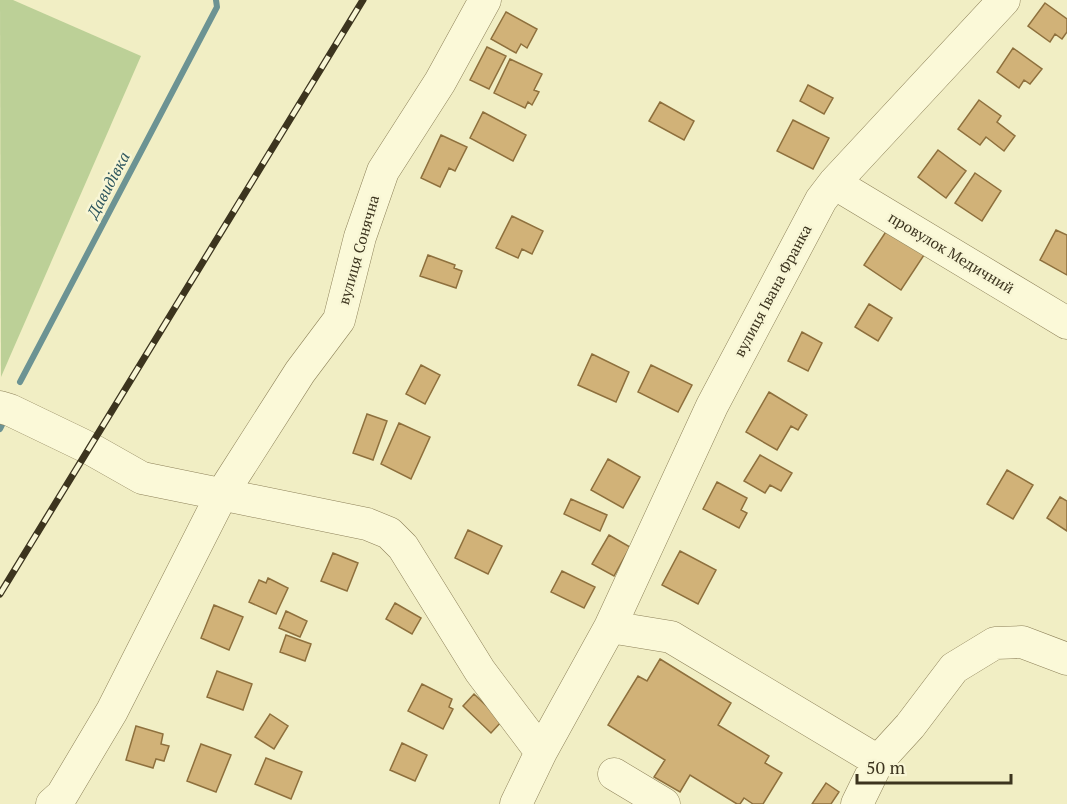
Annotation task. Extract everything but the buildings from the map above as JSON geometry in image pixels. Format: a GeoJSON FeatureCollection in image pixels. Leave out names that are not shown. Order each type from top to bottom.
{"type":"FeatureCollection","features":[{"type":"Feature","properties":{"kind":"street","name":"вулиця Сонячна"},"geometry":{"type":"LineString","coordinates":[[52,804],[62,795],[112,711],[222,494],[300,372],[339,320],[360,237],[383,171],[440,82],[485,0]]}},
{"type":"Feature","properties":{"kind":"street","name":"вулиця Івана Франка"},"geometry":{"type":"LineString","coordinates":[[516,804],[541,752],[610,627],[712,406],[821,200],[834,183],[1004,0]]}},
{"type":"Feature","properties":{"kind":"street","name":"провулок Медичний"},"geometry":{"type":"LineString","coordinates":[[834,183],[1067,323]]}},
{"type":"Feature","properties":{"kind":"street"},"geometry":{"type":"LineString","coordinates":[[0,407],[89,448],[142,478],[367,524],[389,533],[403,547],[480,671],[541,752]]}},
{"type":"Feature","properties":{"kind":"street"},"geometry":{"type":"LineString","coordinates":[[610,627],[671,637],[878,761]]}},
{"type":"Feature","properties":{"kind":"street"},"geometry":{"type":"LineString","coordinates":[[857,804],[878,761],[910,726],[954,668],[995,643],[1022,642],[1067,659]]}},
{"type":"Feature","properties":{"kind":"street"},"geometry":{"type":"LineString","coordinates":[[614,774],[664,804]]}},
{"type":"Feature","properties":{"kind":"green space"},"geometry":{"type":"Polygon","coordinates":[[[0,0],[13,0],[141,56],[1,377],[0,0]]]}},
{"type":"Feature","properties":{"kind":"waterway","name":"Давидівка"},"geometry":{"type":"LineString","coordinates":[[20,382],[217,7],[216,0]]}},
{"type":"Feature","properties":{"kind":"waterway","name":"Давидівка"},"geometry":{"type":"LineString","coordinates":[[0,429],[5,419]]}},
{"type":"Feature","properties":{"kind":"railway"},"geometry":{"type":"LineString","coordinates":[[0,594],[363,0]]}}]}
